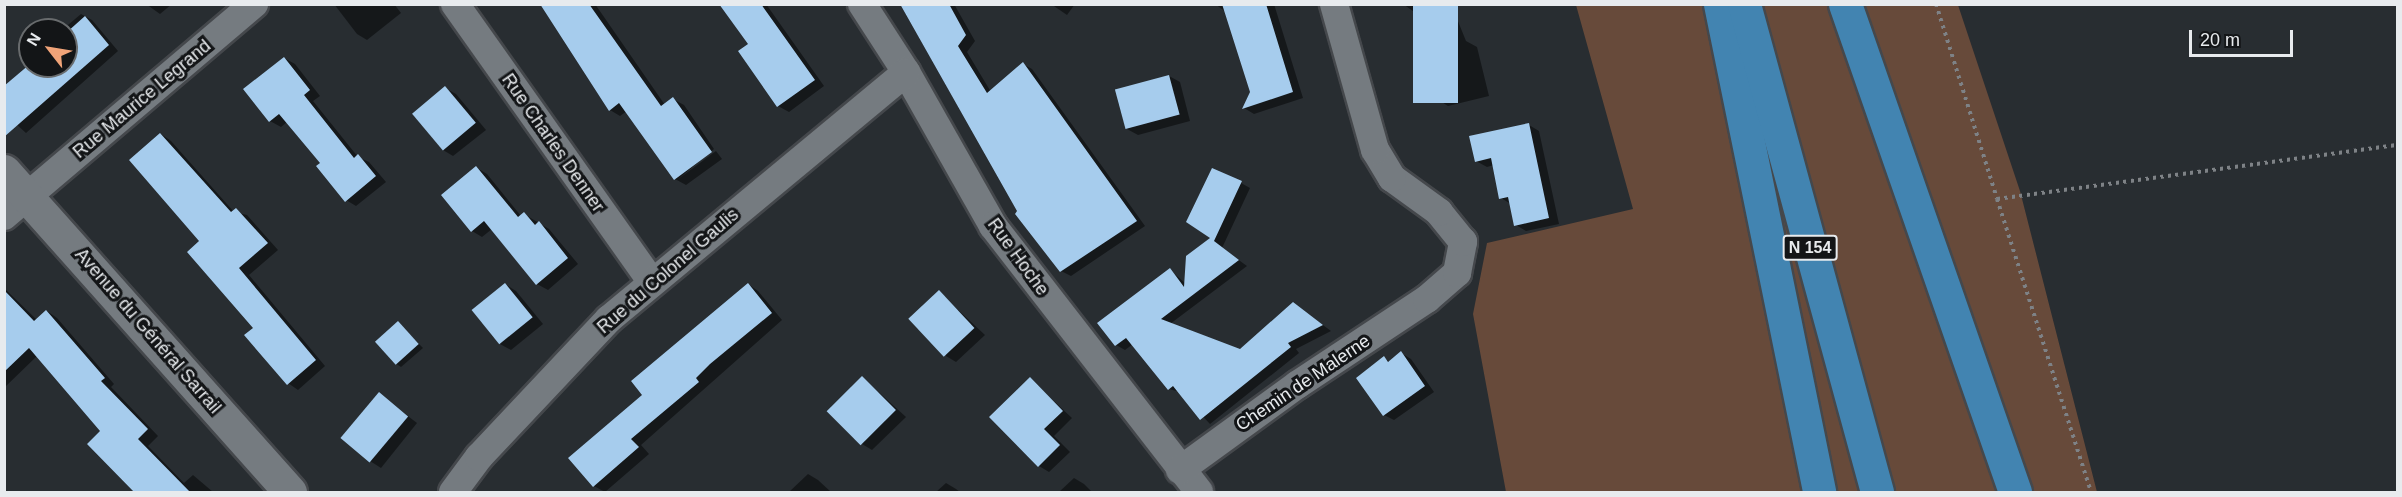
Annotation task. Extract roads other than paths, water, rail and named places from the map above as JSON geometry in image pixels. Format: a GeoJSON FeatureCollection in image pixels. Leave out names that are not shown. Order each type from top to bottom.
{"type":"FeatureCollection","features":[{"type":"Feature","properties":{"kind":"main road"},"geometry":{"type":"LineString","coordinates":[[1720,4],[1819,492]]}},
{"type":"Feature","properties":{"kind":"main road","name":"N 154"},"geometry":{"type":"LineString","coordinates":[[1744,4],[1877,492]]}},
{"type":"Feature","properties":{"kind":"main road","name":"N 154"},"geometry":{"type":"LineString","coordinates":[[1766,4],[1897,492]]}},
{"type":"Feature","properties":{"kind":"main road"},"geometry":{"type":"LineString","coordinates":[[1845,4],[2015,492]]}},
{"type":"Feature","properties":{"kind":"street","name":"Rue Maurice Legrand"},"geometry":{"type":"LineString","coordinates":[[4,216],[255,4]]}},
{"type":"Feature","properties":{"kind":"street","name":"Rue Charles Denner"},"geometry":{"type":"LineString","coordinates":[[454,4],[651,281]]}},
{"type":"Feature","properties":{"kind":"street","name":"Rue Hoche"},"geometry":{"type":"LineString","coordinates":[[861,4],[906,72],[993,226],[1199,492]]}},
{"type":"Feature","properties":{"kind":"street","name":"Chemin de Malerne"},"geometry":{"type":"LineString","coordinates":[[1180,470],[1297,385],[1427,299],[1457,273],[1463,242],[1438,212],[1392,178],[1375,150],[1334,4]]}},
{"type":"Feature","properties":{"kind":"street","name":"Rue du Colonel Gaulis"},"geometry":{"type":"LineString","coordinates":[[453,492],[479,457],[609,319],[651,281],[906,72]]}},
{"type":"Feature","properties":{"kind":"street","name":"Avenue du Général Sarrail"},"geometry":{"type":"LineString","coordinates":[[4,171],[29,194],[290,492]]}}]}
